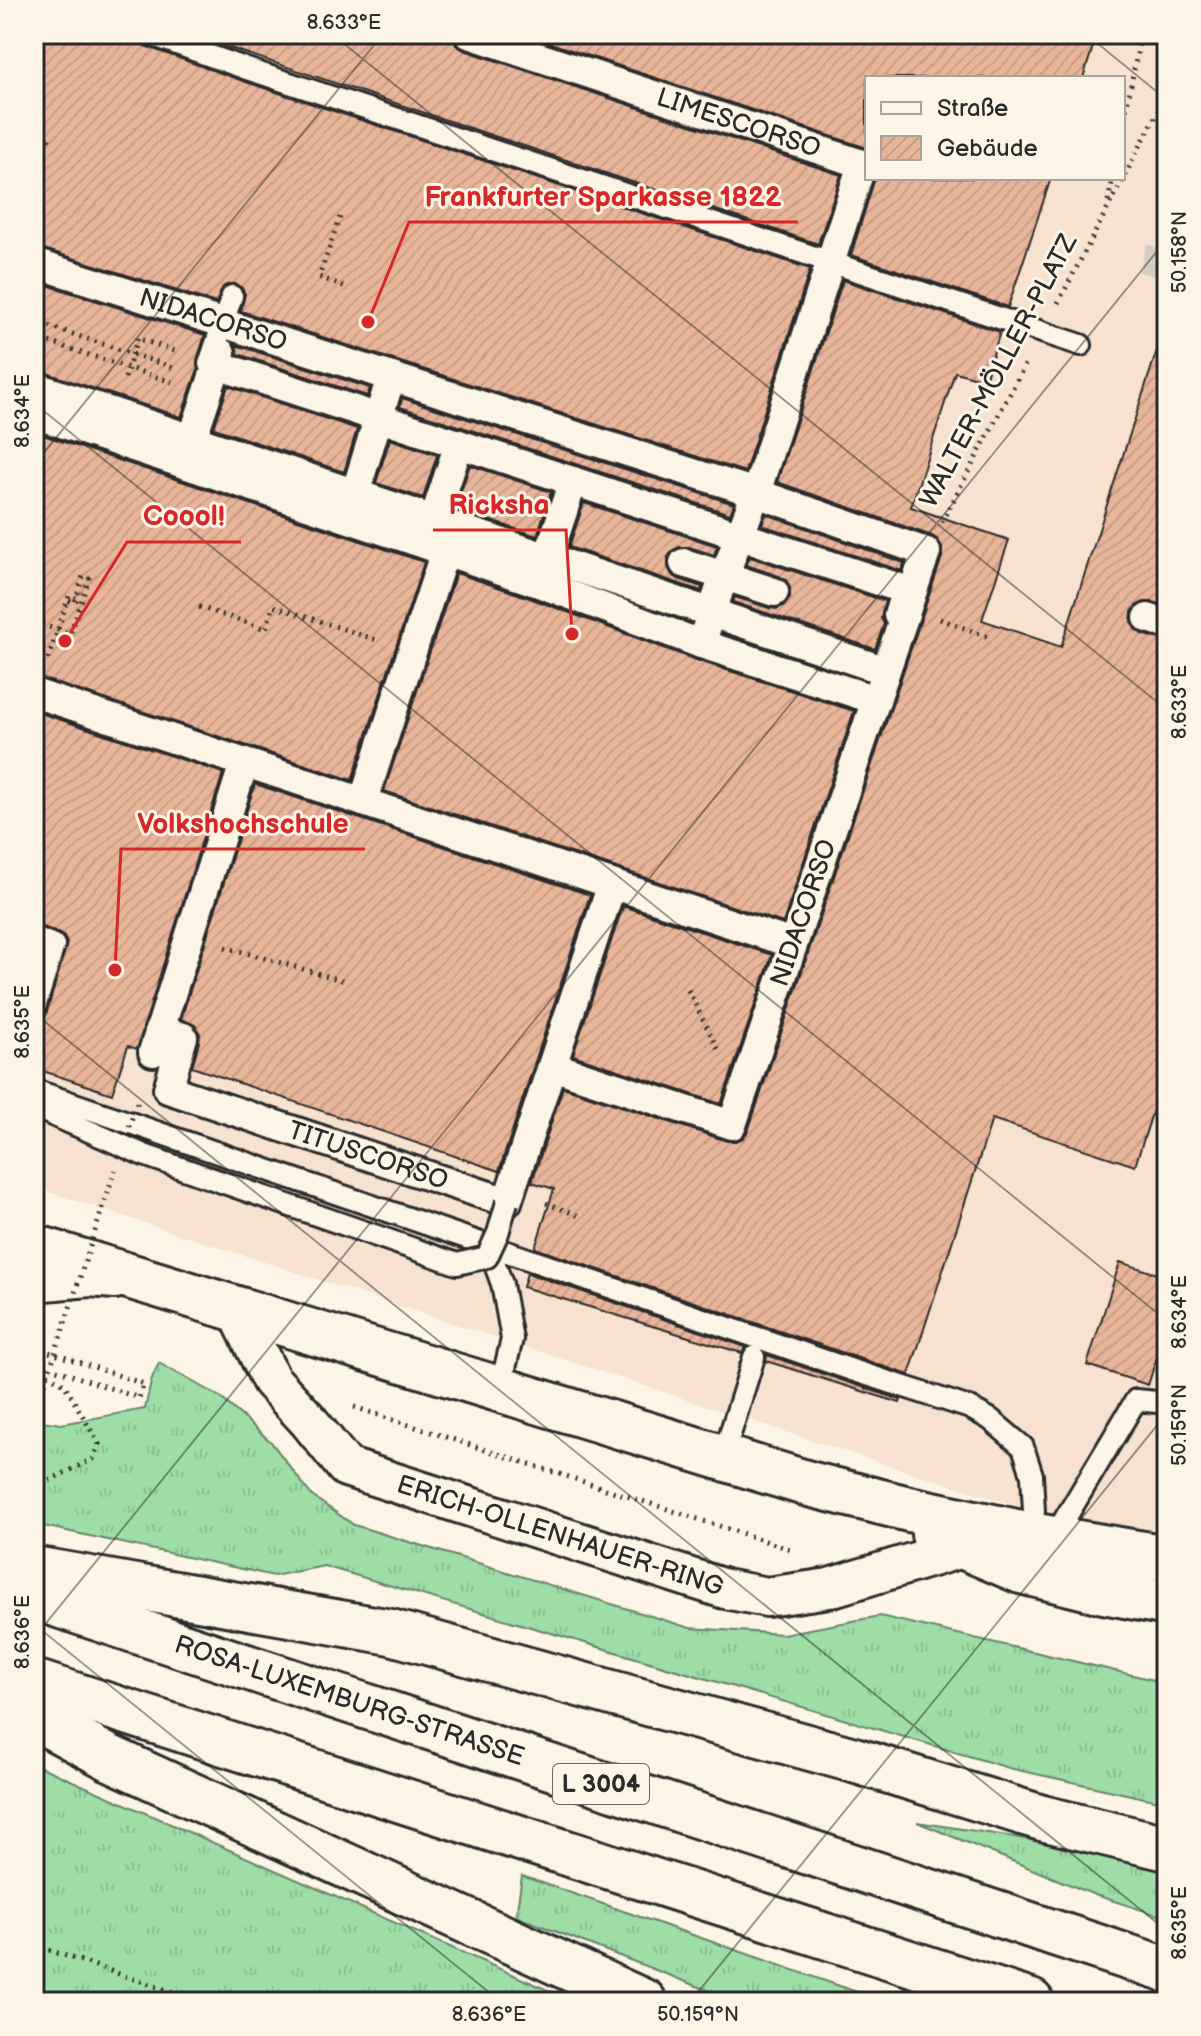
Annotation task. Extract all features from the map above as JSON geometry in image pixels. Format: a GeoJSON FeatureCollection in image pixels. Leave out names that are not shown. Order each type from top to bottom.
{"type":"FeatureCollection","features":[{"type":"Feature","properties":{"kind":"main road"},"geometry":{"type":"LineString","coordinates":[[34,1247],[809,1484],[1042,1537],[1167,1558]]}},
{"type":"Feature","properties":{"kind":"main road"},"geometry":{"type":"LineString","coordinates":[[809,1484],[1021,1571],[1167,1603]]}},
{"type":"Feature","properties":{"kind":"main road"},"geometry":{"type":"LineString","coordinates":[[34,1569],[391,1632],[854,1760],[1042,1818],[1167,1848]]}},
{"type":"Feature","properties":{"kind":"main road","name":"ROSA-LUXEMBURG-STRASSE"},"geometry":{"type":"LineString","coordinates":[[34,1597],[1167,1970]]}},
{"type":"Feature","properties":{"kind":"main road"},"geometry":{"type":"LineString","coordinates":[[34,1682],[1031,2002]]}},
{"type":"Feature","properties":{"kind":"main road"},"geometry":{"type":"LineString","coordinates":[[34,1717],[110,1758],[644,2002]]}},
{"type":"Feature","properties":{"kind":"street","name":"LIMESCORSO"},"geometry":{"type":"LineString","coordinates":[[469,34],[862,164],[756,493]]}},
{"type":"Feature","properties":{"kind":"street","name":"NIDACORSO"},"geometry":{"type":"LineString","coordinates":[[34,263],[756,493],[926,552],[789,949]]}},
{"type":"Feature","properties":{"kind":"street","name":"NIDACORSO"},"geometry":{"type":"LineString","coordinates":[[217,366],[906,590],[732,1125],[552,1066]]}},
{"type":"Feature","properties":{"kind":"street"},"geometry":{"type":"LineString","coordinates":[[192,439],[217,366]]}},
{"type":"Feature","properties":{"kind":"street"},"geometry":{"type":"LineString","coordinates":[[348,519],[391,377]]}},
{"type":"Feature","properties":{"kind":"street"},"geometry":{"type":"LineString","coordinates":[[34,386],[880,669]]}},
{"type":"Feature","properties":{"kind":"street"},"geometry":{"type":"LineString","coordinates":[[34,414],[533,581],[701,644],[876,700]]}},
{"type":"Feature","properties":{"kind":"street"},"geometry":{"type":"LineString","coordinates":[[434,519],[459,444]]}},
{"type":"Feature","properties":{"kind":"street"},"geometry":{"type":"LineString","coordinates":[[548,557],[573,481]]}},
{"type":"Feature","properties":{"kind":"street"},"geometry":{"type":"LineString","coordinates":[[701,644],[756,493]]}},
{"type":"Feature","properties":{"kind":"street"},"geometry":{"type":"LineString","coordinates":[[758,627],[784,550]]}},
{"type":"Feature","properties":{"kind":"street"},"geometry":{"type":"LineString","coordinates":[[363,802],[445,551]]}},
{"type":"Feature","properties":{"kind":"street"},"geometry":{"type":"LineString","coordinates":[[684,563],[774,592]]}},
{"type":"Feature","properties":{"kind":"street"},"geometry":{"type":"LineString","coordinates":[[35,695],[612,884],[789,949]]}},
{"type":"Feature","properties":{"kind":"street"},"geometry":{"type":"LineString","coordinates":[[35,695],[789,949]]}},
{"type":"Feature","properties":{"kind":"street","name":"TITUSCORSO"},"geometry":{"type":"LineString","coordinates":[[244,763],[156,1041],[183,1037],[168,1089],[507,1202]]}},
{"type":"Feature","properties":{"kind":"street"},"geometry":{"type":"LineString","coordinates":[[507,1202],[612,884]]}},
{"type":"Feature","properties":{"kind":"street"},"geometry":{"type":"LineString","coordinates":[[34,1282],[89,1277],[141,1281]]}},
{"type":"Feature","properties":{"kind":"street","name":"ERICH-OLLENHAUER-RING"},"geometry":{"type":"LineString","coordinates":[[236,1308],[271,1380],[346,1467],[361,1472],[725,1589],[767,1597],[829,1588],[965,1547]]}},
{"type":"Feature","properties":{"kind":"lane"},"geometry":{"type":"LineString","coordinates":[[149,34],[1081,345]]}},
{"type":"Feature","properties":{"kind":"lane"},"geometry":{"type":"LineString","coordinates":[[172,474],[232,296]]}},
{"type":"Feature","properties":{"kind":"lane"},"geometry":{"type":"LineString","coordinates":[[34,937],[54,945],[34,1011]]}},
{"type":"Feature","properties":{"kind":"lane"},"geometry":{"type":"LineString","coordinates":[[34,1090],[970,1408],[990,1419],[1023,1447],[1032,1475],[1034,1511],[1042,1537]]}},
{"type":"Feature","properties":{"kind":"lane"},"geometry":{"type":"LineString","coordinates":[[34,1104],[144,1155],[457,1264],[487,1257],[507,1202]]}},
{"type":"Feature","properties":{"kind":"lane"},"geometry":{"type":"LineString","coordinates":[[34,1104],[178,1136],[454,1225],[478,1242],[494,1262],[502,1284],[512,1339],[500,1389]]}},
{"type":"Feature","properties":{"kind":"lane"},"geometry":{"type":"LineString","coordinates":[[723,1457],[754,1357]]}},
{"type":"Feature","properties":{"kind":"lane"},"geometry":{"type":"LineString","coordinates":[[1042,1537],[1136,1400],[1167,1403]]}},
{"type":"Feature","properties":{"kind":"path"},"geometry":{"type":"LineString","coordinates":[[1125,115],[1141,34]]}},
{"type":"Feature","properties":{"kind":"path","name":"WALTER-MÖLLER-PLATZ"},"geometry":{"type":"LineString","coordinates":[[1125,175],[1167,95]]}},
{"type":"Feature","properties":{"kind":"path"},"geometry":{"type":"LineString","coordinates":[[45,147],[51,133]]}},
{"type":"Feature","properties":{"kind":"path","name":"WALTER-MÖLLER-PLATZ"},"geometry":{"type":"LineString","coordinates":[[1107,209],[1113,180]]}},
{"type":"Feature","properties":{"kind":"path","name":"WALTER-MÖLLER-PLATZ"},"geometry":{"type":"LineString","coordinates":[[1055,308],[1122,180]]}},
{"type":"Feature","properties":{"kind":"path"},"geometry":{"type":"LineString","coordinates":[[340,217],[319,277],[346,287]]}},
{"type":"Feature","properties":{"kind":"path"},"geometry":{"type":"LineString","coordinates":[[34,321],[217,366]]}},
{"type":"Feature","properties":{"kind":"path"},"geometry":{"type":"LineString","coordinates":[[120,392],[140,332]]}},
{"type":"Feature","properties":{"kind":"path"},"geometry":{"type":"LineString","coordinates":[[34,337],[178,384]]}},
{"type":"Feature","properties":{"kind":"path","name":"WALTER-MÖLLER-PLATZ"},"geometry":{"type":"LineString","coordinates":[[926,552],[1033,350]]}},
{"type":"Feature","properties":{"kind":"path"},"geometry":{"type":"LineString","coordinates":[[34,622],[70,634],[89,578],[83,576],[75,603],[67,600]]}},
{"type":"Feature","properties":{"kind":"path"},"geometry":{"type":"LineString","coordinates":[[35,695],[67,600],[69,596],[82,599]]}},
{"type":"Feature","properties":{"kind":"path"},"geometry":{"type":"LineString","coordinates":[[199,607],[266,629],[273,606],[391,645]]}},
{"type":"Feature","properties":{"kind":"path"},"geometry":{"type":"LineString","coordinates":[[189,937],[345,981]]}},
{"type":"Feature","properties":{"kind":"path"},"geometry":{"type":"LineString","coordinates":[[314,977],[317,967]]}},
{"type":"Feature","properties":{"kind":"path"},"geometry":{"type":"LineString","coordinates":[[688,990],[723,1058]]}},
{"type":"Feature","properties":{"kind":"path"},"geometry":{"type":"LineString","coordinates":[[129,1127],[139,1097]]}},
{"type":"Feature","properties":{"kind":"path"},"geometry":{"type":"LineString","coordinates":[[34,1387],[43,1390],[119,1157]]}},
{"type":"Feature","properties":{"kind":"path"},"geometry":{"type":"LineString","coordinates":[[34,1347],[144,1384],[139,1398],[51,1368]]}},
{"type":"Feature","properties":{"kind":"path"},"geometry":{"type":"LineString","coordinates":[[34,1365],[64,1384],[99,1444],[93,1459],[42,1484],[34,1481]]}},
{"type":"Feature","properties":{"kind":"path"},"geometry":{"type":"LineString","coordinates":[[342,1403],[804,1553]]}},
{"type":"Feature","properties":{"kind":"path"},"geometry":{"type":"LineString","coordinates":[[34,1945],[202,2002]]}},
{"type":"Feature","properties":{"kind":"shaded area"},"geometry":{"type":"Polygon","coordinates":[[[34,34],[1167,34],[1167,1546],[1034,1511],[34,1187],[34,34]]]}},
{"type":"Feature","properties":{"kind":"green space"},"geometry":{"type":"Polygon","coordinates":[[[159,1363],[220,1397],[271,1442],[312,1496],[354,1525],[690,1628],[783,1634],[880,1616],[1167,1683],[1167,1803],[1009,1768],[324,1566],[274,1576],[34,1524],[34,1420],[61,1424],[145,1409],[159,1363]]]}},
{"type":"Feature","properties":{"kind":"green space"},"geometry":{"type":"Polygon","coordinates":[[[34,1764],[575,2002],[34,2002],[34,1764]]]}},
{"type":"Feature","properties":{"kind":"green space"},"geometry":{"type":"Polygon","coordinates":[[[917,1822],[1066,1845],[1167,1868],[1167,1918],[1095,1895],[917,1822]]]}},
{"type":"Feature","properties":{"kind":"green space"},"geometry":{"type":"Polygon","coordinates":[[[522,1876],[886,2002],[738,2002],[516,1916],[522,1876]]]}},
{"type":"Feature","properties":{"kind":"building"},"geometry":{"type":"Polygon","coordinates":[[[34,34],[136,34],[145,46],[243,81],[810,269],[745,472],[241,311],[245,294],[235,284],[223,287],[216,303],[34,246],[34,34]]]}},
{"type":"Feature","properties":{"kind":"building"},"geometry":{"type":"Polygon","coordinates":[[[188,34],[452,34],[456,45],[464,50],[841,175],[818,244],[188,34]]]}},
{"type":"Feature","properties":{"kind":"building"},"geometry":{"type":"Polygon","coordinates":[[[523,34],[1097,34],[1084,76],[865,76],[865,147],[523,34]]]}},
{"type":"Feature","properties":{"kind":"building"},"geometry":{"type":"Polygon","coordinates":[[[874,180],[1050,180],[1008,307],[851,255],[874,180]]]}},
{"type":"Feature","properties":{"kind":"building"},"geometry":{"type":"Polygon","coordinates":[[[843,280],[1000,332],[985,380],[955,372],[911,507],[1009,540],[982,620],[1061,647],[1160,341],[1167,343],[1167,606],[1144,602],[1136,606],[1131,621],[1142,634],[1167,641],[1167,1067],[1135,1166],[992,1119],[909,1375],[535,1248],[554,1189],[532,1182],[563,1087],[727,1141],[743,1138],[748,1131],[942,557],[942,548],[932,536],[777,482],[843,280]]]}},
{"type":"Feature","properties":{"kind":"building"},"geometry":{"type":"Polygon","coordinates":[[[34,281],[205,335],[197,360],[198,369],[181,417],[34,369],[34,281]]]}},
{"type":"Feature","properties":{"kind":"building"},"geometry":{"type":"Polygon","coordinates":[[[236,345],[370,388],[367,396],[238,354],[236,345]]]}},
{"type":"Feature","properties":{"kind":"building"},"geometry":{"type":"Polygon","coordinates":[[[228,386],[357,429],[344,472],[214,428],[228,386]]]}},
{"type":"Feature","properties":{"kind":"building"},"geometry":{"type":"Polygon","coordinates":[[[402,398],[734,504],[730,514],[400,407],[402,398]]]}},
{"type":"Feature","properties":{"kind":"building"},"geometry":{"type":"Polygon","coordinates":[[[34,432],[424,562],[352,780],[34,676],[34,432]]]}},
{"type":"Feature","properties":{"kind":"building"},"geometry":{"type":"Polygon","coordinates":[[[390,439],[437,455],[423,498],[376,483],[390,439]]]}},
{"type":"Feature","properties":{"kind":"building"},"geometry":{"type":"Polygon","coordinates":[[[470,465],[551,492],[537,536],[455,509],[470,465]]]}},
{"type":"Feature","properties":{"kind":"building"},"geometry":{"type":"Polygon","coordinates":[[[584,503],[717,546],[714,555],[680,547],[668,557],[672,575],[702,587],[701,591],[569,547],[584,503]]]}},
{"type":"Feature","properties":{"kind":"building"},"geometry":{"type":"Polygon","coordinates":[[[766,514],[904,563],[902,571],[762,525],[766,514]]]}},
{"type":"Feature","properties":{"kind":"building"},"geometry":{"type":"Polygon","coordinates":[[[750,557],[885,601],[881,618],[884,624],[875,649],[733,602],[735,597],[777,609],[790,598],[786,580],[746,565],[750,557]]]}},
{"type":"Feature","properties":{"kind":"building"},"geometry":{"type":"Polygon","coordinates":[[[456,573],[696,660],[854,711],[783,923],[384,791],[456,573]]]}},
{"type":"Feature","properties":{"kind":"building"},"geometry":{"type":"Polygon","coordinates":[[[34,711],[223,773],[137,1049],[128,1046],[112,1094],[34,1068],[34,1024],[46,1015],[67,943],[59,933],[34,924],[34,711]]]}},
{"type":"Feature","properties":{"kind":"building"},"geometry":{"type":"Polygon","coordinates":[[[255,784],[590,895],[499,1171],[192,1067],[200,1034],[195,1025],[181,1019],[255,784]]]}},
{"type":"Feature","properties":{"kind":"building"},"geometry":{"type":"Polygon","coordinates":[[[623,906],[772,955],[721,1104],[573,1055],[623,906]]]}},
{"type":"Feature","properties":{"kind":"building"},"geometry":{"type":"Polygon","coordinates":[[[1120,1262],[1167,1277],[1167,1326],[1148,1385],[1087,1365],[1120,1262]]]}},
{"type":"Feature","properties":{"kind":"building"},"geometry":{"type":"Polygon","coordinates":[[[527,1273],[746,1347],[742,1353],[523,1287],[527,1273]]]}},
{"type":"Feature","properties":{"kind":"building"},"geometry":{"type":"Polygon","coordinates":[[[767,1355],[901,1400],[900,1403],[766,1361],[767,1355]]]}},
{"type":"Feature","properties":{"kind":"tunnel"},"geometry":{"type":"LineString","coordinates":[[1143,258],[1167,265]]}},
{"type":"Feature","properties":{"kind":"place","name":"Frankfurter Sparkasse 1822"},"geometry":{"type":"Point","coordinates":[368,322]}},
{"type":"Feature","properties":{"kind":"place","name":"Ricksha"},"geometry":{"type":"Point","coordinates":[572,634]}},
{"type":"Feature","properties":{"kind":"place","name":"Coool!"},"geometry":{"type":"Point","coordinates":[65,641]}},
{"type":"Feature","properties":{"kind":"place","name":"Volkshochschule"},"geometry":{"type":"Point","coordinates":[115,970]}}]}
